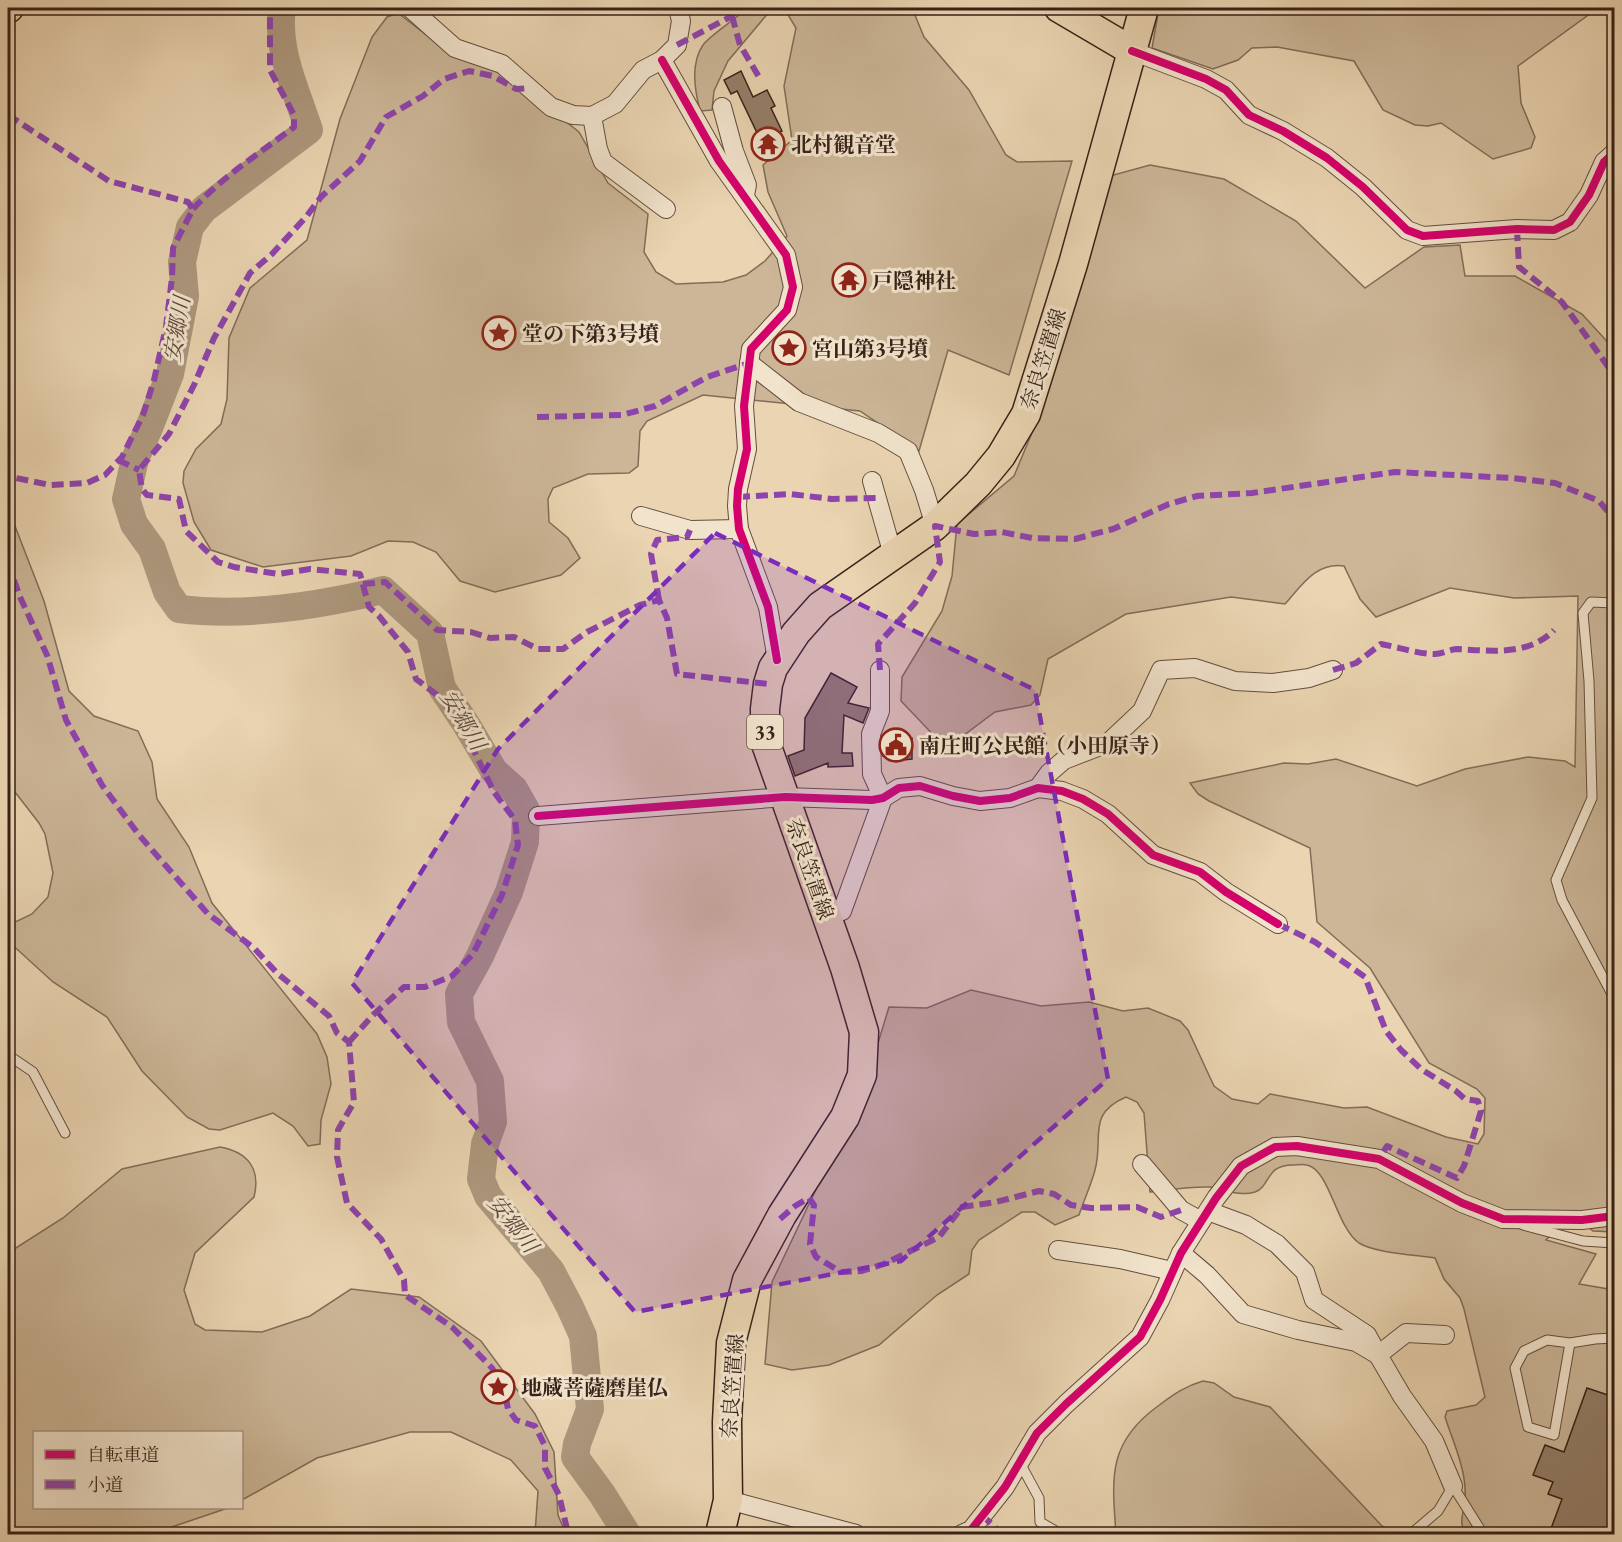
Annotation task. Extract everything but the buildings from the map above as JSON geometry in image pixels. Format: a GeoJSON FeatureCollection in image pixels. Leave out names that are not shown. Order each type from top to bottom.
{"type":"FeatureCollection","features":[{"type":"Feature","properties":{"kind":"main road"},"geometry":{"type":"LineString","coordinates":[[1059,8],[1132,51]]}},
{"type":"Feature","properties":{"kind":"main road","name":"奈良笠置線"},"geometry":{"type":"LineString","coordinates":[[720,1534],[728,1500],[727,1422],[730,1343],[747,1280],[782,1215],[845,1117],[862,1075],[864,1032],[765,741],[768,684],[777,660],[796,633],[820,606],[935,526],[978,484],[1001,456],[1026,414],[1073,264],[1144,8]]}},
{"type":"Feature","properties":{"kind":"street"},"geometry":{"type":"LineString","coordinates":[[410,8],[455,48],[502,64],[551,107],[573,115],[592,116],[615,104],[643,70],[662,60],[676,45],[681,21],[678,8]]}},
{"type":"Feature","properties":{"kind":"street"},"geometry":{"type":"LineString","coordinates":[[1132,51],[1206,79],[1226,90],[1249,115],[1283,131],[1327,158],[1363,187],[1407,230],[1423,236],[1517,229],[1554,230],[1570,222],[1589,195],[1604,162],[1614,153]]}},
{"type":"Feature","properties":{"kind":"street"},"geometry":{"type":"LineString","coordinates":[[662,60],[719,161],[786,255],[793,287],[787,310],[751,349],[744,406],[747,449],[738,489],[739,529],[768,607],[777,660]]}},
{"type":"Feature","properties":{"kind":"street"},"geometry":{"type":"LineString","coordinates":[[722,107],[734,151],[747,185],[745,196]]}},
{"type":"Feature","properties":{"kind":"street"},"geometry":{"type":"LineString","coordinates":[[592,116],[598,149],[603,162],[666,209]]}},
{"type":"Feature","properties":{"kind":"street"},"geometry":{"type":"LineString","coordinates":[[748,363],[799,402],[878,433],[908,451],[924,489],[935,526]]}},
{"type":"Feature","properties":{"kind":"street"},"geometry":{"type":"LineString","coordinates":[[872,481],[893,555]]}},
{"type":"Feature","properties":{"kind":"street"},"geometry":{"type":"LineString","coordinates":[[641,516],[690,530],[739,529]]}},
{"type":"Feature","properties":{"kind":"street"},"geometry":{"type":"LineString","coordinates":[[1038,788],[1049,773],[1064,760],[1108,743],[1142,711],[1161,670],[1195,668],[1235,681],[1273,683],[1309,678],[1333,670]]}},
{"type":"Feature","properties":{"kind":"street"},"geometry":{"type":"LineString","coordinates":[[826,915],[842,911],[883,798],[872,774],[871,734],[880,711],[880,670]]}},
{"type":"Feature","properties":{"kind":"street"},"geometry":{"type":"LineString","coordinates":[[538,816],[785,798],[883,798],[899,788],[920,786],[980,801],[1010,798],[1038,788],[1062,791],[1083,799],[1108,814],[1153,855],[1200,872],[1226,892],[1278,924]]}},
{"type":"Feature","properties":{"kind":"street"},"geometry":{"type":"LineString","coordinates":[[962,1534],[971,1530],[1005,1487],[1037,1433],[1140,1337],[1160,1300],[1180,1253],[1204,1216],[1241,1166],[1275,1146],[1297,1146],[1378,1159],[1462,1203],[1503,1219],[1582,1220],[1614,1216]]}},
{"type":"Feature","properties":{"kind":"street"},"geometry":{"type":"LineString","coordinates":[[1142,1164],[1181,1210],[1246,1225],[1276,1244],[1305,1272],[1314,1300],[1367,1335],[1402,1396],[1434,1441],[1453,1485]]}},
{"type":"Feature","properties":{"kind":"street"},"geometry":{"type":"LineString","coordinates":[[1058,1250],[1120,1259],[1172,1271]]}},
{"type":"Feature","properties":{"kind":"street"},"geometry":{"type":"LineString","coordinates":[[1180,1253],[1207,1275],[1243,1314],[1298,1330],[1356,1342],[1378,1355]]}},
{"type":"Feature","properties":{"kind":"street"},"geometry":{"type":"LineString","coordinates":[[1378,1355],[1406,1333],[1444,1335]]}},
{"type":"Feature","properties":{"kind":"street"},"geometry":{"type":"LineString","coordinates":[[728,1500],[856,1534]]}},
{"type":"Feature","properties":{"kind":"lane"},"geometry":{"type":"LineString","coordinates":[[1614,603],[1591,602],[1583,613],[1589,681],[1592,798],[1556,880],[1562,900],[1614,998]]}},
{"type":"Feature","properties":{"kind":"lane"},"geometry":{"type":"LineString","coordinates":[[8,1055],[33,1072],[65,1133]]}},
{"type":"Feature","properties":{"kind":"lane"},"geometry":{"type":"LineString","coordinates":[[1503,1219],[1549,1233],[1614,1243]]}},
{"type":"Feature","properties":{"kind":"lane"},"geometry":{"type":"LineString","coordinates":[[1570,1344],[1554,1435],[1528,1427],[1515,1368],[1524,1351],[1547,1340],[1570,1344],[1614,1338]]}},
{"type":"Feature","properties":{"kind":"lane"},"geometry":{"type":"LineString","coordinates":[[1020,1462],[1039,1498],[1040,1522],[1054,1530]]}},
{"type":"Feature","properties":{"kind":"lane"},"geometry":{"type":"LineString","coordinates":[[1411,1534],[1438,1511],[1453,1485],[1483,1534]]}},
{"type":"Feature","properties":{"kind":"highlighted area"},"geometry":{"type":"Polygon","coordinates":[[[715,533],[1035,690],[1108,1079],[901,1261],[635,1312],[352,983],[498,749],[715,533]]]}},
{"type":"Feature","properties":{"kind":"shaded area"},"geometry":{"type":"Polygon","coordinates":[[[741,8],[784,8],[769,12],[728,61],[714,91],[712,110],[700,111],[695,78],[699,52],[706,41],[740,14],[741,8]]]}},
{"type":"Feature","properties":{"kind":"shaded area"},"geometry":{"type":"Polygon","coordinates":[[[784,8],[912,8],[924,37],[969,90],[1006,155],[1017,162],[1072,161],[1009,375],[948,350],[919,451],[860,411],[703,395],[647,421],[640,431],[638,466],[629,473],[588,474],[553,488],[548,499],[549,522],[568,538],[580,558],[561,575],[495,592],[460,581],[436,552],[413,542],[388,541],[351,556],[263,567],[211,550],[194,522],[183,483],[184,471],[196,449],[221,424],[227,399],[229,338],[250,288],[307,240],[340,119],[372,37],[387,17],[398,13],[455,57],[504,73],[579,132],[608,183],[648,214],[644,252],[656,272],[676,284],[723,282],[746,275],[765,261],[787,236],[768,192],[763,165],[792,140],[784,86],[796,28],[784,8]]]}},
{"type":"Feature","properties":{"kind":"shaded area"},"geometry":{"type":"Polygon","coordinates":[[[1159,8],[1598,8],[1518,66],[1521,103],[1535,137],[1531,148],[1493,159],[1441,123],[1428,126],[1415,125],[1383,110],[1354,61],[1277,47],[1252,48],[1238,60],[1213,69],[1152,48],[1159,8]]]}},
{"type":"Feature","properties":{"kind":"shaded area"},"geometry":{"type":"Polygon","coordinates":[[[1150,165],[1224,179],[1296,221],[1365,288],[1424,247],[1460,245],[1465,276],[1515,276],[1582,314],[1614,349],[1614,1232],[1593,1231],[1572,1215],[1546,1240],[1596,1254],[1579,1284],[1614,1290],[1614,1534],[1464,1534],[1462,1519],[1465,1498],[1464,1477],[1445,1417],[1447,1411],[1476,1405],[1485,1397],[1464,1309],[1460,1298],[1444,1279],[1435,1258],[1385,1251],[1359,1243],[1344,1225],[1322,1177],[1315,1169],[1307,1165],[1278,1168],[1255,1192],[1238,1193],[1203,1187],[1150,1192],[1144,1113],[1137,1102],[1126,1097],[1106,1111],[1101,1119],[1095,1170],[1079,1215],[1055,1225],[1035,1212],[1022,1212],[979,1240],[972,1250],[969,1274],[937,1295],[879,1345],[829,1365],[792,1370],[765,1364],[772,1282],[865,1086],[889,1007],[927,1008],[971,990],[1041,1006],[1089,1002],[1123,1011],[1148,1008],[1180,1021],[1188,1030],[1214,1086],[1232,1099],[1258,1104],[1270,1094],[1344,1108],[1367,1107],[1446,1137],[1478,1144],[1484,1134],[1485,1098],[1477,1089],[1429,1063],[1370,968],[1317,922],[1310,848],[1209,801],[1198,794],[1190,783],[1284,763],[1308,764],[1336,759],[1417,786],[1465,769],[1528,757],[1565,761],[1575,767],[1578,596],[1514,598],[1450,588],[1376,617],[1360,599],[1344,566],[1334,566],[1310,576],[1285,604],[1231,597],[1126,614],[1048,659],[1040,695],[1031,705],[995,712],[956,741],[942,744],[901,701],[902,677],[942,611],[952,576],[957,524],[1014,476],[1036,423],[1106,177],[1150,165]]]}},
{"type":"Feature","properties":{"kind":"shaded area"},"geometry":{"type":"Polygon","coordinates":[[[8,508],[44,601],[69,691],[94,716],[138,731],[152,762],[157,799],[189,847],[212,903],[317,1034],[327,1057],[331,1084],[321,1120],[320,1144],[308,1146],[293,1126],[273,1113],[220,1130],[209,1129],[187,1117],[142,1071],[107,1017],[53,982],[8,941],[8,928],[11,924],[32,914],[48,897],[53,873],[45,834],[8,783],[8,508]]]}},
{"type":"Feature","properties":{"kind":"shaded area"},"geometry":{"type":"Polygon","coordinates":[[[220,1147],[238,1153],[250,1163],[254,1170],[256,1187],[254,1197],[195,1253],[184,1290],[195,1324],[205,1330],[262,1332],[310,1316],[351,1289],[419,1297],[481,1341],[535,1414],[554,1452],[558,1515],[566,1534],[535,1534],[538,1491],[511,1460],[451,1432],[410,1432],[317,1458],[243,1499],[243,1431],[33,1431],[33,1509],[225,1509],[151,1534],[8,1534],[8,1253],[63,1218],[122,1169],[220,1147]]]}},
{"type":"Feature","properties":{"kind":"shaded area"},"geometry":{"type":"Polygon","coordinates":[[[1203,1381],[1214,1383],[1234,1397],[1270,1407],[1382,1526],[1397,1534],[1116,1534],[1114,1479],[1121,1448],[1141,1420],[1158,1406],[1185,1388],[1203,1381]]]}},
{"type":"Feature","properties":{"kind":"waterway","name":"安郷川"},"geometry":{"type":"LineString","coordinates":[[282,8],[284,55],[309,130],[204,209],[190,227],[182,262],[185,296],[170,374],[135,459],[126,499],[134,524],[152,549],[167,592],[179,609],[256,611],[333,601],[383,590],[430,633],[442,688],[494,771],[514,789],[526,810],[525,842],[509,892],[480,956],[459,994],[461,1022],[490,1081],[493,1122],[485,1144],[481,1179],[488,1196],[551,1271],[583,1336],[590,1409],[577,1444],[575,1457],[627,1534]]}},
{"type":"Feature","properties":{"kind":"marked path"},"geometry":{"type":"LineString","coordinates":[[193,209],[229,176],[294,127],[294,115],[270,70],[270,16],[273,8]]}},
{"type":"Feature","properties":{"kind":"marked path"},"geometry":{"type":"LineString","coordinates":[[677,45],[732,16],[735,8]]}},
{"type":"Feature","properties":{"kind":"marked path"},"geometry":{"type":"LineString","coordinates":[[732,16],[740,45],[759,77]]}},
{"type":"Feature","properties":{"kind":"marked path"},"geometry":{"type":"LineString","coordinates":[[349,1042],[373,1015],[404,987],[425,987],[452,976],[473,954],[502,895],[518,845],[515,820],[494,792],[459,720],[437,695],[416,679],[408,652],[369,607],[360,574],[310,569],[278,574],[218,562],[186,531],[179,499],[147,495],[142,489],[139,470],[169,434],[194,385],[214,338],[250,273],[272,254],[321,197],[360,161],[386,117],[423,96],[444,79],[469,71],[493,76],[516,89],[530,88]]}},
{"type":"Feature","properties":{"kind":"marked path"},"geometry":{"type":"LineString","coordinates":[[8,115],[109,181],[188,202],[193,209],[173,248],[166,327],[154,380],[143,415],[122,457],[105,475],[87,483],[50,485],[16,478],[8,471]]}},
{"type":"Feature","properties":{"kind":"marked path"},"geometry":{"type":"LineString","coordinates":[[1517,229],[1519,267],[1562,302],[1614,375]]}},
{"type":"Feature","properties":{"kind":"marked path"},"geometry":{"type":"LineString","coordinates":[[537,417],[622,415],[655,406],[707,377],[749,363]]}},
{"type":"Feature","properties":{"kind":"marked path"},"geometry":{"type":"LineString","coordinates":[[118,460],[139,470]]}},
{"type":"Feature","properties":{"kind":"marked path"},"geometry":{"type":"LineString","coordinates":[[880,670],[878,644],[915,603],[940,562],[935,526],[974,534],[1002,532],[1032,538],[1075,539],[1113,529],[1169,504],[1197,496],[1252,493],[1395,472],[1512,478],[1555,483],[1599,501],[1614,519]]}},
{"type":"Feature","properties":{"kind":"marked path"},"geometry":{"type":"LineString","coordinates":[[738,497],[790,494],[832,499],[877,498]]}},
{"type":"Feature","properties":{"kind":"marked path"},"geometry":{"type":"LineString","coordinates":[[659,600],[651,554],[657,540],[687,537],[690,530]]}},
{"type":"Feature","properties":{"kind":"marked path"},"geometry":{"type":"LineString","coordinates":[[8,563],[20,597],[47,655],[66,720],[102,785],[139,835],[208,914],[254,948],[277,973],[329,1016],[337,1033],[349,1042],[354,1102],[338,1130],[337,1157],[347,1203],[381,1239],[404,1280],[405,1295],[452,1327],[492,1368],[504,1389],[508,1409],[516,1420],[535,1426],[545,1446],[545,1468],[559,1495],[570,1534]]}},
{"type":"Feature","properties":{"kind":"marked path"},"geometry":{"type":"LineString","coordinates":[[363,584],[385,582],[437,630],[471,632],[490,638],[514,637],[538,649],[563,649],[587,632],[640,605],[659,600],[667,618],[677,674],[768,684]]}},
{"type":"Feature","properties":{"kind":"marked path"},"geometry":{"type":"LineString","coordinates":[[1333,670],[1356,663],[1381,644],[1428,654],[1458,649],[1509,650],[1533,644],[1554,630]]}},
{"type":"Feature","properties":{"kind":"marked path"},"geometry":{"type":"LineString","coordinates":[[1278,924],[1315,942],[1365,977],[1386,1031],[1401,1050],[1421,1069],[1465,1099],[1478,1101],[1481,1111],[1464,1166],[1457,1178],[1387,1146],[1379,1159]]}},
{"type":"Feature","properties":{"kind":"marked path"},"geometry":{"type":"LineString","coordinates":[[780,1219],[809,1198],[814,1205],[810,1244],[816,1257],[841,1272],[862,1271],[884,1264],[939,1237],[962,1207],[996,1202],[1039,1191],[1054,1194],[1071,1205],[1091,1208],[1137,1207],[1161,1217],[1181,1210]]}},
{"type":"Feature","properties":{"kind":"marked path"},"geometry":{"type":"LineString","coordinates":[[982,1515],[1002,1534]]}},
{"type":"Feature","properties":{"kind":"cycle path"},"geometry":{"type":"LineString","coordinates":[[1132,51],[1206,79],[1226,90],[1249,115],[1283,131],[1327,158],[1363,187],[1407,230],[1423,236],[1517,229],[1554,230],[1570,222],[1589,195],[1604,162],[1614,153]]}},
{"type":"Feature","properties":{"kind":"cycle path"},"geometry":{"type":"LineString","coordinates":[[662,60],[719,161],[786,255],[793,287],[787,310],[751,349],[744,406],[747,449],[738,489],[737,506],[739,529],[768,607],[777,660]]}},
{"type":"Feature","properties":{"kind":"cycle path"},"geometry":{"type":"LineString","coordinates":[[538,816],[785,797],[872,800],[883,798],[899,788],[920,786],[980,801],[1010,798],[1038,788],[1062,791],[1083,799],[1108,814],[1153,855],[1200,872],[1226,892],[1278,924]]}},
{"type":"Feature","properties":{"kind":"cycle path"},"geometry":{"type":"LineString","coordinates":[[962,1534],[971,1530],[1005,1487],[1037,1433],[1140,1337],[1181,1253],[1216,1198],[1241,1166],[1275,1147],[1297,1146],[1379,1159],[1462,1203],[1503,1219],[1582,1220],[1614,1216]]}},
{"type":"Feature","properties":{"kind":"place","name":"北村観音堂"},"geometry":{"type":"Point","coordinates":[768,144]}},
{"type":"Feature","properties":{"kind":"place","name":"戸隠神社"},"geometry":{"type":"Point","coordinates":[849,280]}},
{"type":"Feature","properties":{"kind":"place","name":"堂の下第3号墳"},"geometry":{"type":"Point","coordinates":[499,333]}},
{"type":"Feature","properties":{"kind":"place","name":"宮山第3号墳"},"geometry":{"type":"Point","coordinates":[789,348]}},
{"type":"Feature","properties":{"kind":"place","name":"南庄町公民館（小田原寺）"},"geometry":{"type":"Point","coordinates":[896,745]}},
{"type":"Feature","properties":{"kind":"place","name":"地蔵菩薩磨崖仏"},"geometry":{"type":"Point","coordinates":[498,1387]}}]}
